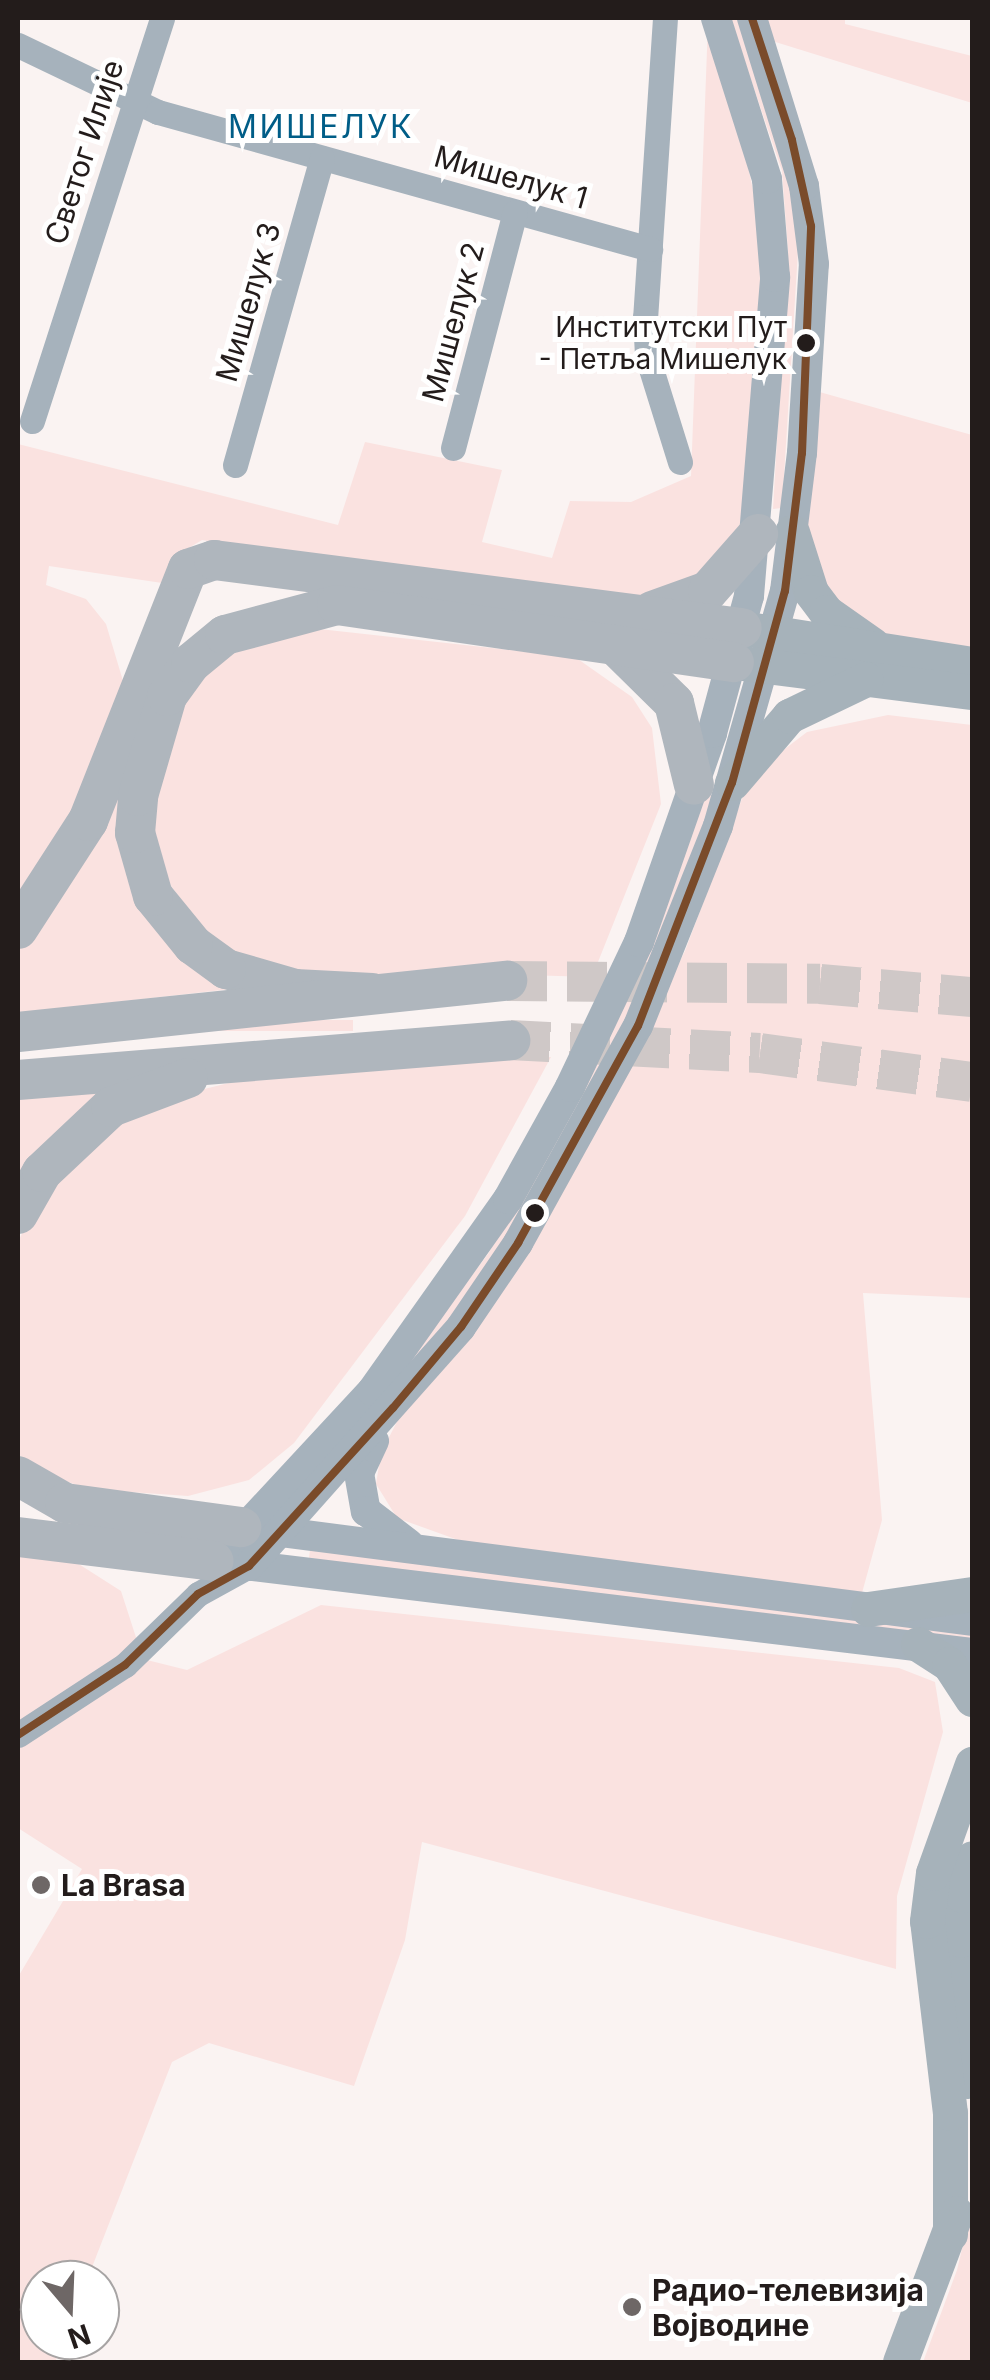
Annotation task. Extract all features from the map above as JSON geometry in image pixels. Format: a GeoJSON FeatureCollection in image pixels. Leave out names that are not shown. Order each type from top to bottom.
{"type":"FeatureCollection","features":[{"type":"Feature","properties":{"kind":"highway"},"geometry":{"type":"LineString","coordinates":[[18,929],[88,821],[188,569],[214,560],[622,630],[708,590],[775,533]]}},
{"type":"Feature","properties":{"kind":"highway"},"geometry":{"type":"LineString","coordinates":[[372,992],[295,989],[226,969],[193,945],[152,896],[135,833],[143,777],[167,696],[191,663],[225,635],[337,605],[622,630],[754,647]]}},
{"type":"Feature","properties":{"kind":"highway"},"geometry":{"type":"LineString","coordinates":[[622,630],[674,703],[713,784]]}},
{"type":"Feature","properties":{"kind":"highway"},"geometry":{"type":"LineString","coordinates":[[18,1032],[372,992],[507,982]]}},
{"type":"Feature","properties":{"kind":"highway"},"geometry":{"type":"LineString","coordinates":[[18,1080],[270,1056],[510,1040]]}},
{"type":"Feature","properties":{"kind":"highway"},"geometry":{"type":"LineString","coordinates":[[18,1214],[42,1172],[111,1107],[173,1082],[270,1056]]}},
{"type":"Feature","properties":{"kind":"highway"},"geometry":{"type":"LineString","coordinates":[[18,1476],[65,1503],[225,1562]]}},
{"type":"Feature","properties":{"kind":"highway"},"geometry":{"type":"LineString","coordinates":[[18,1536],[225,1562]]}},
{"type":"Feature","properties":{"kind":"main road"},"geometry":{"type":"LineString","coordinates":[[775,533],[826,612],[874,664]]}},
{"type":"Feature","properties":{"kind":"main road"},"geometry":{"type":"LineString","coordinates":[[754,647],[874,664],[972,692]]}},
{"type":"Feature","properties":{"kind":"main road"},"geometry":{"type":"LineString","coordinates":[[713,784],[790,716],[874,664],[972,664]]}},
{"type":"Feature","properties":{"kind":"main road"},"geometry":{"type":"LineString","coordinates":[[868,1610],[972,1594]]}},
{"type":"Feature","properties":{"kind":"main road"},"geometry":{"type":"LineString","coordinates":[[918,1644],[948,1664],[972,1699]]}},
{"type":"Feature","properties":{"kind":"main road"},"geometry":{"type":"LineString","coordinates":[[950,2234],[950,2113],[928,1973],[927,1921],[933,1873],[972,1764]]}},
{"type":"Feature","properties":{"kind":"main road"},"geometry":{"type":"LineString","coordinates":[[900,2362],[950,2234],[972,2132],[960,2014],[962,1895],[972,1858]]}},
{"type":"Feature","properties":{"kind":"street","name":"Светог Илије"},"geometry":{"type":"LineString","coordinates":[[32,421],[162,18]]}},
{"type":"Feature","properties":{"kind":"street"},"geometry":{"type":"LineString","coordinates":[[666,18],[647,356],[680,462]]}},
{"type":"Feature","properties":{"kind":"street"},"geometry":{"type":"LineString","coordinates":[[716,18],[767,179],[775,240],[775,533]]}},
{"type":"Feature","properties":{"kind":"street"},"geometry":{"type":"LineString","coordinates":[[225,1562],[282,1532],[461,1328],[605,1094],[671,948],[713,784],[754,647],[775,533],[814,264],[804,186],[752,18]]}},
{"type":"Feature","properties":{"kind":"street","name":"Мишелук 1"},"geometry":{"type":"LineString","coordinates":[[18,44],[133,103],[650,250]]}},
{"type":"Feature","properties":{"kind":"street","name":"Мишелук 3"},"geometry":{"type":"LineString","coordinates":[[236,465],[322,158]]}},
{"type":"Feature","properties":{"kind":"street","name":"Мишелук 2"},"geometry":{"type":"LineString","coordinates":[[454,448],[516,212]]}},
{"type":"Feature","properties":{"kind":"street"},"geometry":{"type":"LineString","coordinates":[[18,1735],[125,1665],[225,1562],[372,1391],[508,1198],[570,1087],[713,784]]}},
{"type":"Feature","properties":{"kind":"street"},"geometry":{"type":"LineString","coordinates":[[393,1408],[365,1456],[360,1490],[379,1526],[430,1554]]}},
{"type":"Feature","properties":{"kind":"street"},"geometry":{"type":"LineString","coordinates":[[282,1532],[972,1621]]}},
{"type":"Feature","properties":{"kind":"street"},"geometry":{"type":"LineString","coordinates":[[225,1562],[972,1653]]}},
{"type":"Feature","properties":{"kind":"shaded area"},"geometry":{"type":"Polygon","coordinates":[[[730,18],[740,18],[789,170],[798,251],[782,508],[773,509],[788,251],[782,171],[730,18]]]}},
{"type":"Feature","properties":{"kind":"shaded area"},"geometry":{"type":"Polygon","coordinates":[[[759,18],[845,18],[845,24],[972,56],[972,103],[769,40],[759,18]]]}},
{"type":"Feature","properties":{"kind":"shaded area"},"geometry":{"type":"Polygon","coordinates":[[[708,23],[745,151],[763,240],[752,450],[738,536],[704,576],[646,606],[202,540],[182,552],[162,583],[49,566],[46,585],[86,599],[106,624],[126,691],[100,760],[18,910],[18,444],[338,525],[365,442],[502,470],[482,542],[552,558],[570,501],[631,502],[691,476],[708,23]]]}},
{"type":"Feature","properties":{"kind":"shaded area"},"geometry":{"type":"Polygon","coordinates":[[[816,391],[972,435],[972,656],[900,647],[831,610],[799,531],[816,391]]]}},
{"type":"Feature","properties":{"kind":"shaded area"},"geometry":{"type":"Polygon","coordinates":[[[301,627],[575,657],[632,697],[652,728],[661,804],[592,977],[495,974],[373,982],[227,960],[149,857],[145,835],[175,701],[229,644],[301,627]]]}},
{"type":"Feature","properties":{"kind":"shaded area"},"geometry":{"type":"Polygon","coordinates":[[[888,715],[972,725],[972,1298],[863,1293],[882,1520],[862,1593],[472,1545],[397,1518],[376,1484],[381,1453],[406,1404],[613,1094],[685,951],[743,796],[764,765],[807,732],[888,715]]]}},
{"type":"Feature","properties":{"kind":"shaded area"},"geometry":{"type":"Polygon","coordinates":[[[113,787],[126,787],[125,855],[231,989],[18,1013],[18,950],[31,937],[113,787]]]}},
{"type":"Feature","properties":{"kind":"shaded area"},"geometry":{"type":"Polygon","coordinates":[[[706,793],[715,796],[657,950],[579,1118],[495,1258],[397,1389],[391,1384],[488,1254],[572,1114],[650,948],[706,793]]]}},
{"type":"Feature","properties":{"kind":"shaded area"},"geometry":{"type":"Polygon","coordinates":[[[18,1020],[353,1020],[353,1031],[18,1031],[18,1020]]]}},
{"type":"Feature","properties":{"kind":"shaded area"},"geometry":{"type":"Polygon","coordinates":[[[551,1057],[465,1216],[294,1443],[249,1480],[188,1496],[87,1489],[37,1470],[18,1454],[18,1242],[36,1203],[118,1121],[180,1095],[277,1071],[551,1057]]]}},
{"type":"Feature","properties":{"kind":"shaded area"},"geometry":{"type":"Polygon","coordinates":[[[129,1087],[18,1183],[18,1097],[129,1087]]]}},
{"type":"Feature","properties":{"kind":"shaded area"},"geometry":{"type":"Polygon","coordinates":[[[310,1550],[972,1631],[971,1642],[309,1561],[310,1550]]]}},
{"type":"Feature","properties":{"kind":"shaded area"},"geometry":{"type":"Polygon","coordinates":[[[18,1554],[74,1561],[121,1591],[143,1659],[187,1670],[321,1605],[899,1668],[935,1682],[943,1732],[897,1896],[896,1969],[422,1842],[405,1940],[354,2086],[209,2043],[172,2062],[95,2260],[20,2260],[20,2360],[55,2362],[18,2362],[18,1977],[82,1869],[18,1828],[18,1554]]]}},
{"type":"Feature","properties":{"kind":"shaded area"},"geometry":{"type":"Polygon","coordinates":[[[972,2207],[972,2362],[923,2362],[957,2270],[972,2207]]]}},
{"type":"Feature","properties":{"kind":"tunnel"},"geometry":{"type":"LineString","coordinates":[[507,981],[820,984],[972,997]]}},
{"type":"Feature","properties":{"kind":"tunnel"},"geometry":{"type":"LineString","coordinates":[[510,1040],[760,1053],[972,1082]]}},
{"type":"Feature","properties":{"kind":"transit line"},"geometry":{"type":"LineString","coordinates":[[18,1735],[125,1665],[198,1594],[249,1566],[393,1408],[461,1327],[518,1243],[638,1026],[732,783],[785,591],[802,453],[811,226],[792,140],[752,18]]}},
{"type":"Feature","properties":{"kind":"place","name":"Институтски Пут - Петља Мишелук"},"geometry":{"type":"Point","coordinates":[806,343]}},
{"type":"Feature","properties":{"kind":"place","name":"La Brasa"},"geometry":{"type":"Point","coordinates":[41,1885]}},
{"type":"Feature","properties":{"kind":"place","name":"Радио-телевизија Војводине"},"geometry":{"type":"Point","coordinates":[632,2307]}},
{"type":"Feature","properties":{"kind":"district","name":"МИШЕЛУК"},"geometry":{"type":"Point","coordinates":[321,127]}}]}
